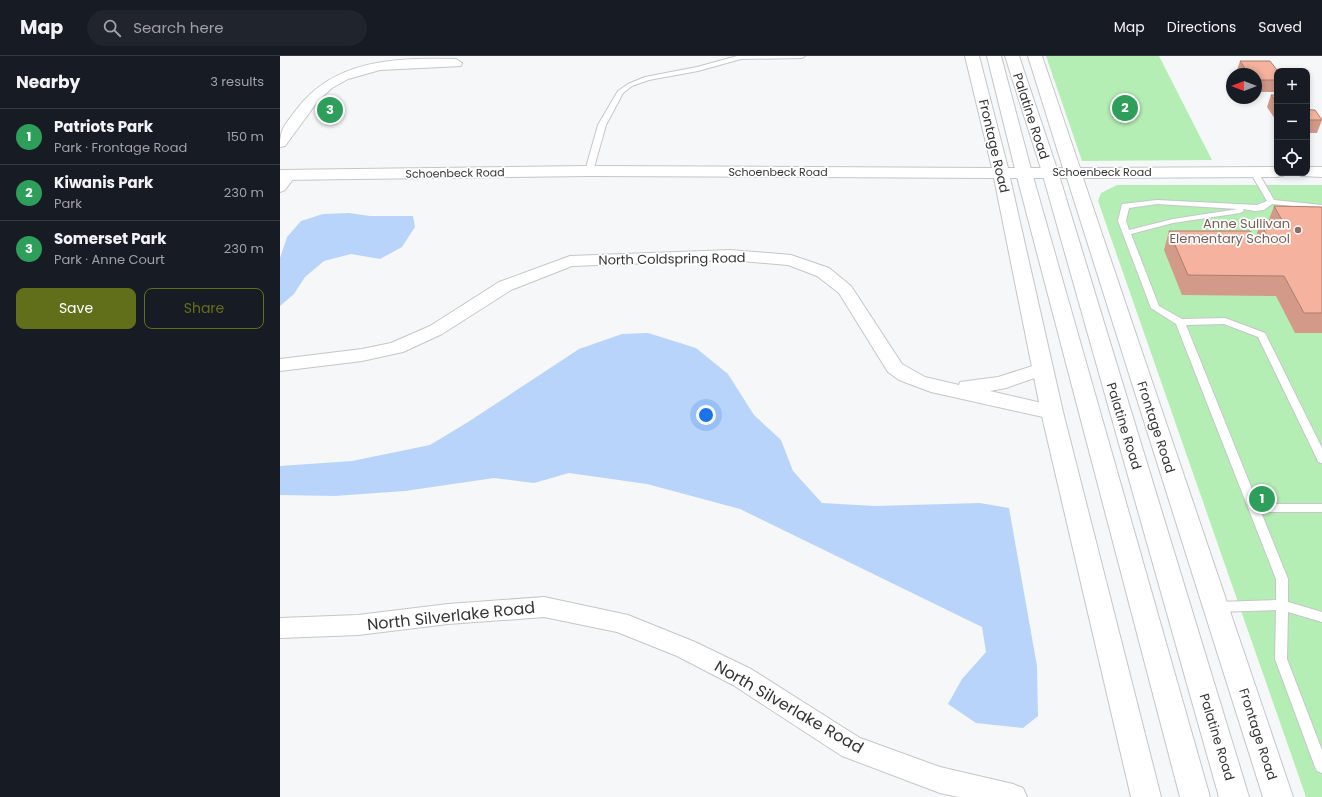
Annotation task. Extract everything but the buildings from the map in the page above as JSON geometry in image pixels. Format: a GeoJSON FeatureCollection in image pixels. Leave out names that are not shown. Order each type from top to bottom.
{"type":"FeatureCollection","features":[{"type":"Feature","properties":{"kind":"main road","name":"Frontage Road"},"geometry":{"type":"LineString","coordinates":[[972,56],[1001,173],[1052,412],[1146,797]]}},
{"type":"Feature","properties":{"kind":"main road","name":"Palatine Road"},"geometry":{"type":"LineString","coordinates":[[994,56],[1024,173],[1195,797]]}},
{"type":"Feature","properties":{"kind":"main road","name":"Palatine Road"},"geometry":{"type":"LineString","coordinates":[[1012,56],[1050,172],[1234,797]]}},
{"type":"Feature","properties":{"kind":"main road","name":"Frontage Road"},"geometry":{"type":"LineString","coordinates":[[1035,56],[1278,797]]}},
{"type":"Feature","properties":{"kind":"main road","name":"Schoenbeck Road"},"geometry":{"type":"LineString","coordinates":[[283,179],[589,171],[1001,173],[1274,172]]}},
{"type":"Feature","properties":{"kind":"main road"},"geometry":{"type":"LineString","coordinates":[[1310,172],[1322,172]]}},
{"type":"Feature","properties":{"kind":"street"},"geometry":{"type":"LineString","coordinates":[[280,143],[313,98],[330,84],[352,73],[386,65],[422,62],[456,63]]}},
{"type":"Feature","properties":{"kind":"street","name":"North Coldspring Road"},"geometry":{"type":"LineString","coordinates":[[280,365],[362,355],[396,348],[436,330],[505,286],[570,261],[730,255],[791,260],[823,272],[845,290],[895,368],[906,377],[918,382],[1052,412]]}},
{"type":"Feature","properties":{"kind":"street"},"geometry":{"type":"LineString","coordinates":[[949,389],[999,383],[1042,369]]}},
{"type":"Feature","properties":{"kind":"street","name":"North Silverlake Road"},"geometry":{"type":"LineString","coordinates":[[280,628],[358,625],[448,614],[544,607],[620,622],[686,649],[742,677],[851,747],[940,780],[1013,797]]}},
{"type":"Feature","properties":{"kind":"lane"},"geometry":{"type":"LineString","coordinates":[[589,171],[602,124],[620,92],[630,85],[647,78],[698,69],[741,57],[802,56]]}},
{"type":"Feature","properties":{"kind":"lane"},"geometry":{"type":"LineString","coordinates":[[1254,172],[1272,202]]}},
{"type":"Feature","properties":{"kind":"lane"},"geometry":{"type":"LineString","coordinates":[[1261,208],[1157,202],[1125,206],[1122,221],[1154,308],[1180,322],[1225,321],[1262,335],[1322,459]]}},
{"type":"Feature","properties":{"kind":"lane"},"geometry":{"type":"LineString","coordinates":[[1126,233],[1173,221],[1261,208],[1272,202],[1322,207]]}},
{"type":"Feature","properties":{"kind":"lane"},"geometry":{"type":"LineString","coordinates":[[1180,322],[1282,579],[1281,658],[1322,768]]}},
{"type":"Feature","properties":{"kind":"lane"},"geometry":{"type":"LineString","coordinates":[[1255,508],[1322,508]]}},
{"type":"Feature","properties":{"kind":"lane"},"geometry":{"type":"LineString","coordinates":[[1216,607],[1282,605],[1322,617]]}},
{"type":"Feature","properties":{"kind":"green space"},"geometry":{"type":"Polygon","coordinates":[[[1046,56],[1159,56],[1212,160],[1082,161],[1046,56]]]}},
{"type":"Feature","properties":{"kind":"green space"},"geometry":{"type":"Polygon","coordinates":[[[1117,185],[1322,185],[1322,797],[1306,797],[1098,201],[1101,193],[1117,185]]]}},
{"type":"Feature","properties":{"kind":"water"},"geometry":{"type":"Polygon","coordinates":[[[349,213],[370,216],[413,216],[415,227],[402,247],[380,259],[351,254],[324,261],[305,277],[294,294],[280,306],[280,258],[287,237],[301,221],[323,214],[349,213]]]}},
{"type":"Feature","properties":{"kind":"water"},"geometry":{"type":"Polygon","coordinates":[[[648,333],[696,348],[728,374],[754,415],[781,440],[793,471],[822,503],[875,506],[980,503],[1009,508],[1037,666],[1038,716],[1023,728],[976,723],[948,704],[962,679],[986,652],[982,627],[740,509],[647,484],[569,473],[534,483],[494,478],[405,491],[334,496],[280,495],[280,466],[352,461],[430,445],[468,422],[579,349],[622,334],[648,333]]]}},
{"type":"Feature","properties":{"kind":"place","name":"Kiwanis Park"},"geometry":{"type":"Point","coordinates":[1125,108]}},
{"type":"Feature","properties":{"kind":"place","name":"Somerset Park"},"geometry":{"type":"Point","coordinates":[330,110]}},
{"type":"Feature","properties":{"kind":"place","name":"Anne Sullivan Elementary School"},"geometry":{"type":"Point","coordinates":[1298,230]}},
{"type":"Feature","properties":{"kind":"place","name":"Patriots Park"},"geometry":{"type":"Point","coordinates":[1262,499]}}]}
